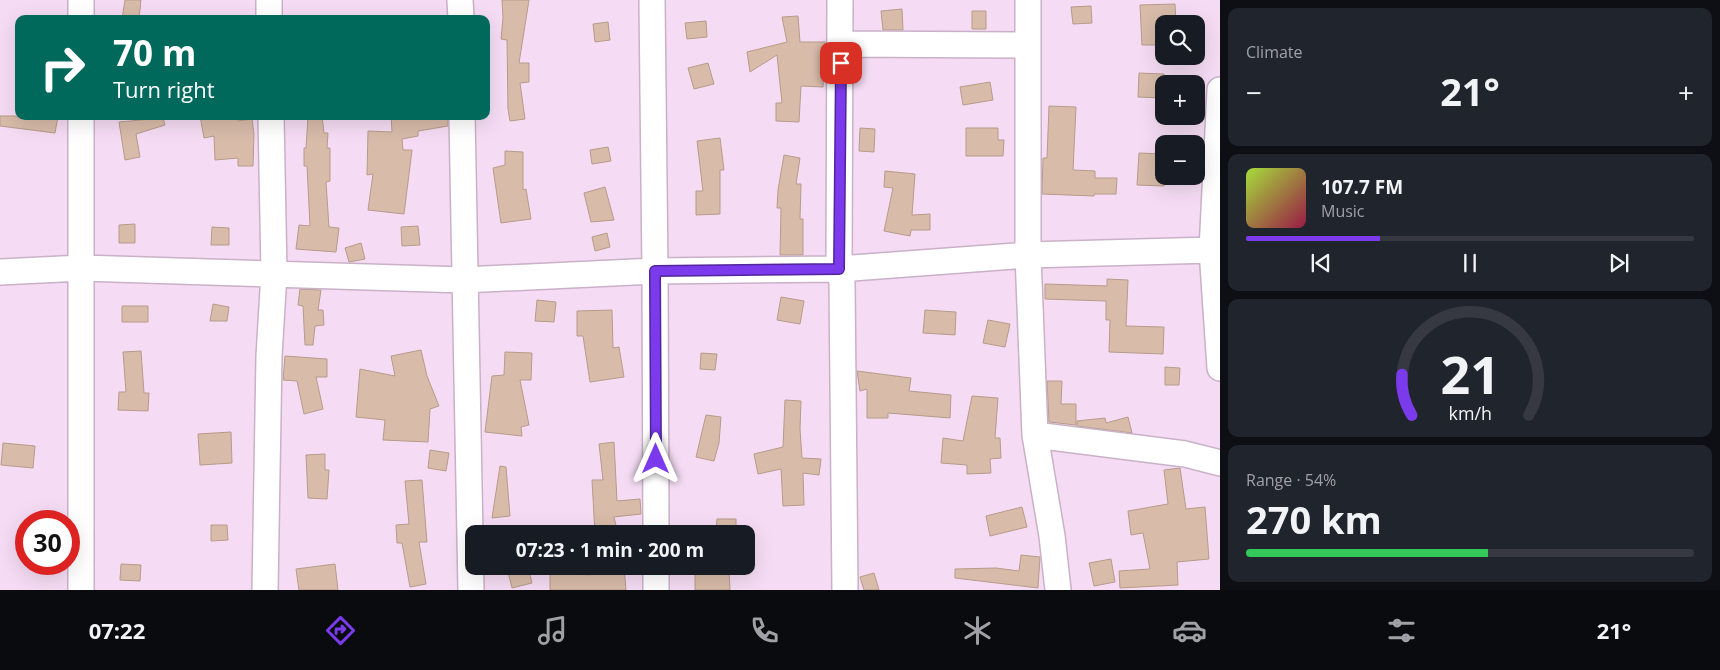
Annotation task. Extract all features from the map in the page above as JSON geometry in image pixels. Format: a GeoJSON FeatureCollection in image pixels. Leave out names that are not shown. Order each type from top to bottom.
{"type":"FeatureCollection","features":[{"type":"Feature","properties":{"kind":"street"},"geometry":{"type":"LineString","coordinates":[[81,0],[81,15]]}},
{"type":"Feature","properties":{"kind":"street"},"geometry":{"type":"LineString","coordinates":[[269,0],[269,15]]}},
{"type":"Feature","properties":{"kind":"street"},"geometry":{"type":"LineString","coordinates":[[460,0],[461,15]]}},
{"type":"Feature","properties":{"kind":"street"},"geometry":{"type":"LineString","coordinates":[[652,0],[656,525]]}},
{"type":"Feature","properties":{"kind":"street"},"geometry":{"type":"LineString","coordinates":[[840,0],[839,269],[842,283],[845,590]]}},
{"type":"Feature","properties":{"kind":"street"},"geometry":{"type":"LineString","coordinates":[[1028,0],[1028,256],[1035,435],[1052,536],[1058,590]]}},
{"type":"Feature","properties":{"kind":"street"},"geometry":{"type":"LineString","coordinates":[[841,44],[1028,46]]}},
{"type":"Feature","properties":{"kind":"street"},"geometry":{"type":"LineString","coordinates":[[1220,90],[1212,250],[1220,368]]}},
{"type":"Feature","properties":{"kind":"street"},"geometry":{"type":"LineString","coordinates":[[81,120],[81,590]]}},
{"type":"Feature","properties":{"kind":"street"},"geometry":{"type":"LineString","coordinates":[[265,590],[269,356],[274,273],[271,120]]}},
{"type":"Feature","properties":{"kind":"street"},"geometry":{"type":"LineString","coordinates":[[462,120],[471,590]]}},
{"type":"Feature","properties":{"kind":"street"},"geometry":{"type":"LineString","coordinates":[[0,272],[82,268],[464,280],[655,271],[839,269],[1028,256],[1212,250]]}},
{"type":"Feature","properties":{"kind":"street"},"geometry":{"type":"LineString","coordinates":[[1035,435],[1185,454],[1220,463]]}},
{"type":"Feature","properties":{"kind":"street"},"geometry":{"type":"LineString","coordinates":[[656,575],[656,590]]}},
{"type":"Feature","properties":{"kind":"building"},"geometry":{"type":"Polygon","coordinates":[[[125,0],[141,0],[139,15],[123,15],[125,0]]]}},
{"type":"Feature","properties":{"kind":"building"},"geometry":{"type":"Polygon","coordinates":[[[502,0],[529,0],[519,63],[529,63],[529,82],[520,83],[525,119],[510,121],[508,109],[507,40],[501,39],[502,0]]]}},
{"type":"Feature","properties":{"kind":"building"},"geometry":{"type":"Polygon","coordinates":[[[1175,4],[1176,15],[1155,15],[1155,45],[1142,45],[1140,5],[1175,4]]]}},
{"type":"Feature","properties":{"kind":"building"},"geometry":{"type":"Polygon","coordinates":[[[1091,6],[1092,23],[1073,24],[1071,7],[1091,6]]]}},
{"type":"Feature","properties":{"kind":"building"},"geometry":{"type":"Polygon","coordinates":[[[902,9],[903,30],[883,30],[881,11],[902,9]]]}},
{"type":"Feature","properties":{"kind":"building"},"geometry":{"type":"Polygon","coordinates":[[[972,11],[986,11],[986,29],[972,29],[972,11]]]}},
{"type":"Feature","properties":{"kind":"building"},"geometry":{"type":"Polygon","coordinates":[[[798,16],[800,42],[825,42],[823,87],[801,86],[799,122],[776,121],[776,103],[782,103],[777,55],[750,72],[747,52],[787,42],[782,17],[798,16]]]}},
{"type":"Feature","properties":{"kind":"building"},"geometry":{"type":"Polygon","coordinates":[[[706,21],[707,37],[687,39],[685,23],[706,21]]]}},
{"type":"Feature","properties":{"kind":"building"},"geometry":{"type":"Polygon","coordinates":[[[608,22],[610,40],[595,42],[593,24],[608,22]]]}},
{"type":"Feature","properties":{"kind":"building"},"geometry":{"type":"Polygon","coordinates":[[[708,63],[714,84],[694,89],[688,68],[708,63]]]}},
{"type":"Feature","properties":{"kind":"building"},"geometry":{"type":"Polygon","coordinates":[[[1139,73],[1164,74],[1155,75],[1155,98],[1138,97],[1139,73]]]}},
{"type":"Feature","properties":{"kind":"building"},"geometry":{"type":"Polygon","coordinates":[[[990,82],[993,100],[963,105],[960,87],[990,82]]]}},
{"type":"Feature","properties":{"kind":"building"},"geometry":{"type":"Polygon","coordinates":[[[1049,106],[1076,107],[1073,170],[1095,171],[1095,178],[1117,178],[1116,194],[1094,194],[1094,196],[1042,194],[1043,158],[1047,158],[1049,106]]]}},
{"type":"Feature","properties":{"kind":"building"},"geometry":{"type":"Polygon","coordinates":[[[0,116],[15,116],[15,120],[57,120],[55,133],[0,126],[0,116]]]}},
{"type":"Feature","properties":{"kind":"building"},"geometry":{"type":"Polygon","coordinates":[[[164,120],[165,125],[136,134],[140,157],[125,160],[119,122],[164,120]]]}},
{"type":"Feature","properties":{"kind":"building"},"geometry":{"type":"Polygon","coordinates":[[[201,120],[252,120],[254,134],[253,166],[238,166],[238,158],[215,160],[214,136],[204,138],[201,120]]]}},
{"type":"Feature","properties":{"kind":"building"},"geometry":{"type":"Polygon","coordinates":[[[308,120],[322,120],[324,133],[328,133],[327,148],[330,148],[330,181],[326,182],[329,227],[339,228],[336,252],[296,249],[299,225],[310,226],[307,166],[304,166],[304,148],[306,148],[308,120]]]}},
{"type":"Feature","properties":{"kind":"building"},"geometry":{"type":"Polygon","coordinates":[[[391,120],[448,120],[448,126],[418,131],[418,136],[402,139],[403,150],[412,150],[404,214],[368,210],[373,174],[367,175],[368,131],[392,132],[391,120]]]}},
{"type":"Feature","properties":{"kind":"building"},"geometry":{"type":"Polygon","coordinates":[[[860,128],[875,129],[874,152],[859,151],[860,128]]]}},
{"type":"Feature","properties":{"kind":"building"},"geometry":{"type":"Polygon","coordinates":[[[966,128],[998,128],[998,140],[1004,140],[1003,156],[966,156],[966,128]]]}},
{"type":"Feature","properties":{"kind":"building"},"geometry":{"type":"Polygon","coordinates":[[[720,138],[724,170],[720,170],[720,214],[696,215],[696,191],[703,191],[697,141],[720,138]]]}},
{"type":"Feature","properties":{"kind":"building"},"geometry":{"type":"Polygon","coordinates":[[[608,147],[611,161],[592,164],[590,150],[608,147]]]}},
{"type":"Feature","properties":{"kind":"building"},"geometry":{"type":"Polygon","coordinates":[[[505,151],[523,152],[523,190],[526,189],[531,219],[501,223],[493,168],[505,165],[505,151]]]}},
{"type":"Feature","properties":{"kind":"building"},"geometry":{"type":"Polygon","coordinates":[[[1139,153],[1155,154],[1155,185],[1164,186],[1137,185],[1139,153]]]}},
{"type":"Feature","properties":{"kind":"building"},"geometry":{"type":"Polygon","coordinates":[[[784,155],[800,158],[796,184],[801,184],[800,219],[803,219],[803,255],[780,255],[781,208],[777,208],[784,155]]]}},
{"type":"Feature","properties":{"kind":"building"},"geometry":{"type":"Polygon","coordinates":[[[885,171],[915,174],[912,215],[930,214],[930,230],[911,230],[910,236],[884,231],[893,188],[884,187],[885,171]]]}},
{"type":"Feature","properties":{"kind":"building"},"geometry":{"type":"Polygon","coordinates":[[[605,187],[614,220],[591,222],[584,193],[605,187]]]}},
{"type":"Feature","properties":{"kind":"building"},"geometry":{"type":"Polygon","coordinates":[[[135,224],[135,243],[119,243],[119,225],[135,224]]]}},
{"type":"Feature","properties":{"kind":"building"},"geometry":{"type":"Polygon","coordinates":[[[418,226],[420,245],[402,246],[401,227],[418,226]]]}},
{"type":"Feature","properties":{"kind":"building"},"geometry":{"type":"Polygon","coordinates":[[[212,227],[229,228],[229,245],[211,245],[212,227]]]}},
{"type":"Feature","properties":{"kind":"building"},"geometry":{"type":"Polygon","coordinates":[[[607,233],[610,247],[595,251],[592,237],[607,233]]]}},
{"type":"Feature","properties":{"kind":"building"},"geometry":{"type":"Polygon","coordinates":[[[361,243],[365,259],[349,262],[345,248],[361,243]]]}},
{"type":"Feature","properties":{"kind":"building"},"geometry":{"type":"Polygon","coordinates":[[[1107,279],[1128,280],[1126,326],[1164,327],[1163,354],[1109,352],[1110,320],[1106,320],[1106,301],[1045,299],[1045,284],[1107,286],[1107,279]]]}},
{"type":"Feature","properties":{"kind":"building"},"geometry":{"type":"Polygon","coordinates":[[[300,289],[321,290],[318,310],[323,310],[324,325],[315,326],[313,345],[305,345],[303,306],[298,305],[300,289]]]}},
{"type":"Feature","properties":{"kind":"building"},"geometry":{"type":"Polygon","coordinates":[[[781,297],[804,301],[800,324],[777,320],[781,297]]]}},
{"type":"Feature","properties":{"kind":"building"},"geometry":{"type":"Polygon","coordinates":[[[537,300],[556,302],[554,322],[535,321],[537,300]]]}},
{"type":"Feature","properties":{"kind":"building"},"geometry":{"type":"Polygon","coordinates":[[[213,304],[229,307],[227,321],[210,321],[213,304]]]}},
{"type":"Feature","properties":{"kind":"building"},"geometry":{"type":"Polygon","coordinates":[[[122,306],[148,306],[148,322],[122,322],[122,306]]]}},
{"type":"Feature","properties":{"kind":"building"},"geometry":{"type":"Polygon","coordinates":[[[612,310],[613,348],[619,347],[624,377],[590,382],[583,336],[577,336],[577,311],[612,310]]]}},
{"type":"Feature","properties":{"kind":"building"},"geometry":{"type":"Polygon","coordinates":[[[925,310],[956,312],[955,335],[923,333],[925,310]]]}},
{"type":"Feature","properties":{"kind":"building"},"geometry":{"type":"Polygon","coordinates":[[[988,320],[1010,324],[1005,347],[983,343],[988,320]]]}},
{"type":"Feature","properties":{"kind":"building"},"geometry":{"type":"Polygon","coordinates":[[[421,350],[427,376],[439,406],[430,409],[428,442],[383,440],[385,420],[356,417],[360,369],[395,376],[391,356],[421,350]]]}},
{"type":"Feature","properties":{"kind":"building"},"geometry":{"type":"Polygon","coordinates":[[[141,351],[144,393],[149,393],[148,411],[118,410],[119,392],[126,392],[123,352],[141,351]]]}},
{"type":"Feature","properties":{"kind":"building"},"geometry":{"type":"Polygon","coordinates":[[[505,352],[532,353],[531,380],[520,380],[529,425],[521,427],[522,436],[485,432],[492,376],[504,375],[505,352]]]}},
{"type":"Feature","properties":{"kind":"building"},"geometry":{"type":"Polygon","coordinates":[[[701,353],[717,354],[715,370],[700,369],[701,353]]]}},
{"type":"Feature","properties":{"kind":"building"},"geometry":{"type":"Polygon","coordinates":[[[285,356],[327,359],[327,377],[316,377],[323,409],[304,414],[297,381],[283,380],[285,356]]]}},
{"type":"Feature","properties":{"kind":"building"},"geometry":{"type":"Polygon","coordinates":[[[1165,367],[1180,368],[1179,385],[1165,385],[1165,367]]]}},
{"type":"Feature","properties":{"kind":"building"},"geometry":{"type":"Polygon","coordinates":[[[857,371],[911,378],[909,391],[951,395],[950,418],[888,413],[888,418],[867,418],[867,389],[860,391],[857,371]]]}},
{"type":"Feature","properties":{"kind":"building"},"geometry":{"type":"Polygon","coordinates":[[[1047,381],[1062,381],[1061,404],[1076,404],[1076,425],[1049,422],[1047,381]]]}},
{"type":"Feature","properties":{"kind":"building"},"geometry":{"type":"Polygon","coordinates":[[[972,396],[998,398],[995,438],[1000,438],[1001,458],[990,459],[991,473],[967,474],[967,465],[941,463],[943,438],[963,441],[972,396]]]}},
{"type":"Feature","properties":{"kind":"building"},"geometry":{"type":"Polygon","coordinates":[[[785,400],[801,401],[802,458],[821,459],[819,475],[803,473],[804,505],[783,506],[781,469],[758,474],[754,454],[783,447],[785,400]]]}},
{"type":"Feature","properties":{"kind":"building"},"geometry":{"type":"Polygon","coordinates":[[[706,415],[721,417],[719,443],[714,461],[696,457],[706,415]]]}},
{"type":"Feature","properties":{"kind":"building"},"geometry":{"type":"Polygon","coordinates":[[[1128,417],[1132,433],[1077,426],[1077,421],[1105,418],[1106,423],[1128,417]]]}},
{"type":"Feature","properties":{"kind":"building"},"geometry":{"type":"Polygon","coordinates":[[[231,432],[232,463],[200,465],[198,434],[231,432]]]}},
{"type":"Feature","properties":{"kind":"building"},"geometry":{"type":"Polygon","coordinates":[[[614,442],[617,501],[640,499],[641,514],[614,517],[616,525],[594,525],[592,480],[603,480],[599,444],[614,442]]]}},
{"type":"Feature","properties":{"kind":"building"},"geometry":{"type":"Polygon","coordinates":[[[3,443],[35,446],[33,468],[1,465],[3,443]]]}},
{"type":"Feature","properties":{"kind":"building"},"geometry":{"type":"Polygon","coordinates":[[[430,450],[449,453],[446,471],[428,468],[430,450]]]}},
{"type":"Feature","properties":{"kind":"building"},"geometry":{"type":"Polygon","coordinates":[[[325,454],[325,470],[329,470],[327,499],[308,498],[306,455],[325,454]]]}},
{"type":"Feature","properties":{"kind":"building"},"geometry":{"type":"Polygon","coordinates":[[[500,466],[506,467],[510,516],[492,518],[500,466]]]}},
{"type":"Feature","properties":{"kind":"building"},"geometry":{"type":"Polygon","coordinates":[[[1180,468],[1186,509],[1205,507],[1209,559],[1177,562],[1178,585],[1120,588],[1119,571],[1150,569],[1143,533],[1131,535],[1128,511],[1168,504],[1164,470],[1180,468]]]}},
{"type":"Feature","properties":{"kind":"building"},"geometry":{"type":"Polygon","coordinates":[[[422,480],[427,542],[419,542],[426,584],[410,587],[402,543],[397,543],[396,525],[409,524],[405,481],[422,480]]]}},
{"type":"Feature","properties":{"kind":"building"},"geometry":{"type":"Polygon","coordinates":[[[1022,507],[1027,527],[990,536],[986,516],[1022,507]]]}},
{"type":"Feature","properties":{"kind":"building"},"geometry":{"type":"Polygon","coordinates":[[[717,519],[736,519],[736,525],[717,525],[717,519]]]}},
{"type":"Feature","properties":{"kind":"building"},"geometry":{"type":"Polygon","coordinates":[[[211,525],[227,525],[228,540],[211,541],[211,525]]]}},
{"type":"Feature","properties":{"kind":"building"},"geometry":{"type":"Polygon","coordinates":[[[1021,555],[1040,557],[1038,588],[955,578],[955,569],[996,568],[1019,571],[1021,555]]]}},
{"type":"Feature","properties":{"kind":"building"},"geometry":{"type":"Polygon","coordinates":[[[1111,559],[1115,582],[1094,586],[1089,563],[1111,559]]]}},
{"type":"Feature","properties":{"kind":"building"},"geometry":{"type":"Polygon","coordinates":[[[121,564],[141,565],[140,581],[120,580],[121,564]]]}},
{"type":"Feature","properties":{"kind":"building"},"geometry":{"type":"Polygon","coordinates":[[[335,564],[338,590],[299,590],[296,569],[335,564]]]}},
{"type":"Feature","properties":{"kind":"building"},"geometry":{"type":"Polygon","coordinates":[[[874,573],[879,590],[864,590],[860,577],[874,573]]]}},
{"type":"Feature","properties":{"kind":"building"},"geometry":{"type":"Polygon","coordinates":[[[509,575],[530,575],[532,583],[512,588],[509,575]]]}},
{"type":"Feature","properties":{"kind":"building"},"geometry":{"type":"Polygon","coordinates":[[[550,575],[625,575],[626,590],[550,590],[550,575]]]}},
{"type":"Feature","properties":{"kind":"building"},"geometry":{"type":"Polygon","coordinates":[[[695,575],[729,575],[730,590],[695,590],[695,575]]]}},
{"type":"Feature","properties":{"kind":"route"},"geometry":{"type":"LineString","coordinates":[[656,459],[655,271],[839,269],[841,63]]}}]}
